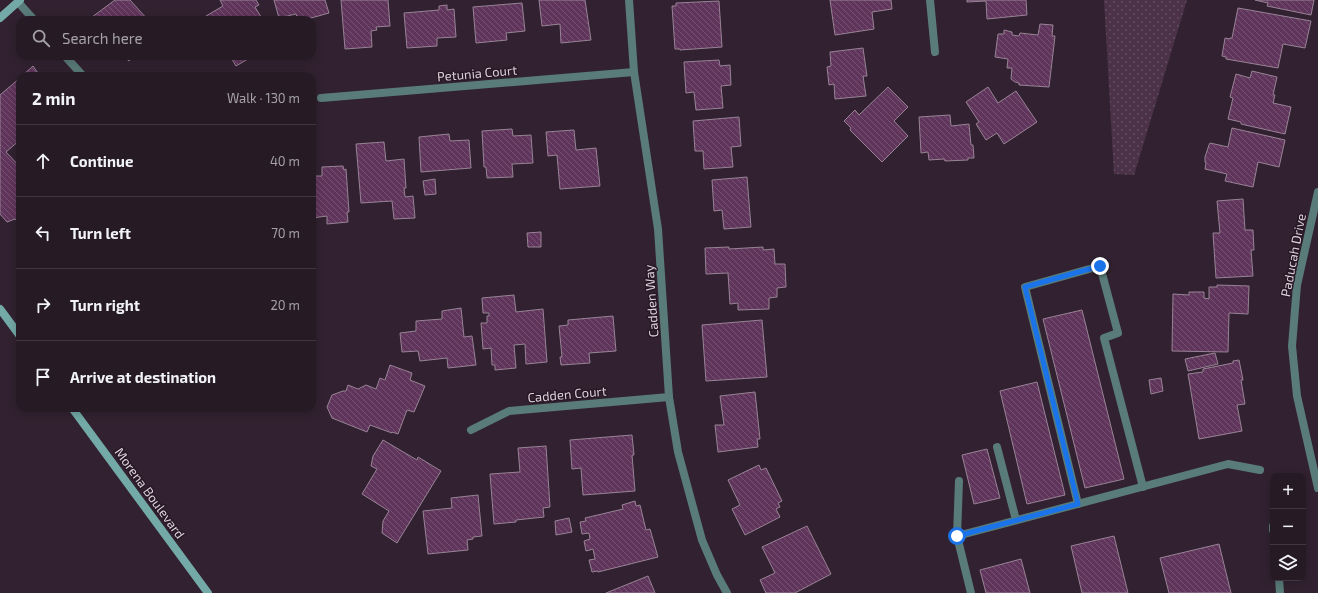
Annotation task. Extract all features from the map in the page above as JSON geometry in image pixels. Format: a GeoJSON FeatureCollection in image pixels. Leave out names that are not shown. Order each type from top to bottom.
{"type":"FeatureCollection","features":[{"type":"Feature","properties":{"kind":"main road"},"geometry":{"type":"LineString","coordinates":[[0,18],[19,1]]}},
{"type":"Feature","properties":{"kind":"main road"},"geometry":{"type":"LineString","coordinates":[[0,309],[16,331]]}},
{"type":"Feature","properties":{"kind":"main road","name":"Morena Boulevard"},"geometry":{"type":"LineString","coordinates":[[75,412],[208,593]]}},
{"type":"Feature","properties":{"kind":"street","name":"Cadden Way"},"geometry":{"type":"LineString","coordinates":[[629,0],[634,72],[658,229],[669,397],[678,452],[702,540],[717,575],[727,593]]}},
{"type":"Feature","properties":{"kind":"street"},"geometry":{"type":"LineString","coordinates":[[930,0],[935,52]]}},
{"type":"Feature","properties":{"kind":"street"},"geometry":{"type":"LineString","coordinates":[[19,1],[31,16]]}},
{"type":"Feature","properties":{"kind":"street"},"geometry":{"type":"LineString","coordinates":[[68,60],[79,72]]}},
{"type":"Feature","properties":{"kind":"street","name":"Petunia Court"},"geometry":{"type":"LineString","coordinates":[[321,98],[634,72]]}},
{"type":"Feature","properties":{"kind":"street","name":"Paducah Drive"},"geometry":{"type":"LineString","coordinates":[[1318,192],[1297,285],[1292,346],[1297,396],[1318,488]]}},
{"type":"Feature","properties":{"kind":"street"},"geometry":{"type":"LineString","coordinates":[[1078,504],[1025,287],[1100,266],[1118,333],[1104,338],[1143,487]]}},
{"type":"Feature","properties":{"kind":"street","name":"Cadden Court"},"geometry":{"type":"LineString","coordinates":[[471,430],[509,411],[669,397]]}},
{"type":"Feature","properties":{"kind":"street"},"geometry":{"type":"LineString","coordinates":[[997,447],[1016,520]]}},
{"type":"Feature","properties":{"kind":"street"},"geometry":{"type":"LineString","coordinates":[[957,536],[1228,464],[1260,470]]}},
{"type":"Feature","properties":{"kind":"street"},"geometry":{"type":"LineString","coordinates":[[959,481],[957,536],[971,593]]}},
{"type":"Feature","properties":{"kind":"street"},"geometry":{"type":"LineString","coordinates":[[1279,581],[1280,593]]}},
{"type":"Feature","properties":{"kind":"shaded area"},"geometry":{"type":"Polygon","coordinates":[[[1104,0],[1187,0],[1134,175],[1114,174],[1104,0]]]}},
{"type":"Feature","properties":{"kind":"building"},"geometry":{"type":"Polygon","coordinates":[[[115,0],[130,0],[144,16],[93,16],[115,0]]]}},
{"type":"Feature","properties":{"kind":"building"},"geometry":{"type":"Polygon","coordinates":[[[220,0],[256,0],[259,5],[255,7],[261,16],[206,16],[223,6],[220,0]]]}},
{"type":"Feature","properties":{"kind":"building"},"geometry":{"type":"Polygon","coordinates":[[[274,0],[325,0],[329,13],[316,17],[297,16],[296,14],[278,16],[274,0]]]}},
{"type":"Feature","properties":{"kind":"building"},"geometry":{"type":"Polygon","coordinates":[[[341,0],[388,0],[390,26],[376,27],[377,30],[371,31],[372,47],[345,49],[341,0]]]}},
{"type":"Feature","properties":{"kind":"building"},"geometry":{"type":"Polygon","coordinates":[[[539,0],[585,0],[591,40],[561,43],[560,24],[542,26],[539,0]]]}},
{"type":"Feature","properties":{"kind":"building"},"geometry":{"type":"Polygon","coordinates":[[[830,0],[891,0],[892,9],[872,12],[874,29],[835,35],[830,0]]]}},
{"type":"Feature","properties":{"kind":"building"},"geometry":{"type":"Polygon","coordinates":[[[967,0],[1026,0],[1027,15],[987,19],[986,1],[967,2],[967,0]]]}},
{"type":"Feature","properties":{"kind":"building"},"geometry":{"type":"Polygon","coordinates":[[[1255,0],[1314,0],[1311,15],[1267,6],[1268,3],[1255,0]]]}},
{"type":"Feature","properties":{"kind":"building"},"geometry":{"type":"Polygon","coordinates":[[[719,1],[722,47],[680,50],[675,49],[672,6],[676,6],[676,3],[719,1]]]}},
{"type":"Feature","properties":{"kind":"building"},"geometry":{"type":"Polygon","coordinates":[[[522,3],[525,31],[506,33],[507,40],[476,43],[473,7],[522,3]]]}},
{"type":"Feature","properties":{"kind":"building"},"geometry":{"type":"Polygon","coordinates":[[[447,5],[447,10],[454,9],[456,37],[437,38],[437,46],[407,48],[404,13],[439,10],[439,6],[447,5]]]}},
{"type":"Feature","properties":{"kind":"building"},"geometry":{"type":"Polygon","coordinates":[[[1238,8],[1311,21],[1305,48],[1283,44],[1278,68],[1226,59],[1226,57],[1222,56],[1225,38],[1232,38],[1238,8]]]}},
{"type":"Feature","properties":{"kind":"building"},"geometry":{"type":"Polygon","coordinates":[[[1040,24],[1053,25],[1052,36],[1055,36],[1049,87],[1019,85],[1019,83],[1011,79],[1012,68],[1007,68],[1008,59],[995,57],[998,34],[1004,34],[1004,30],[1012,32],[1012,35],[1019,36],[1020,33],[1038,35],[1040,24]]]}},
{"type":"Feature","properties":{"kind":"building"},"geometry":{"type":"Polygon","coordinates":[[[863,48],[867,76],[863,76],[866,96],[835,99],[834,84],[829,85],[827,67],[831,66],[830,52],[863,48]]]}},
{"type":"Feature","properties":{"kind":"building"},"geometry":{"type":"Polygon","coordinates":[[[232,60],[246,60],[236,66],[232,60]]]}},
{"type":"Feature","properties":{"kind":"building"},"geometry":{"type":"Polygon","coordinates":[[[719,60],[720,66],[730,65],[731,85],[721,86],[723,108],[696,110],[694,92],[686,93],[684,62],[719,60]]]}},
{"type":"Feature","properties":{"kind":"building"},"geometry":{"type":"Polygon","coordinates":[[[33,66],[37,72],[26,72],[33,66]]]}},
{"type":"Feature","properties":{"kind":"building"},"geometry":{"type":"Polygon","coordinates":[[[1252,71],[1277,77],[1273,95],[1275,95],[1273,103],[1291,107],[1285,134],[1241,124],[1241,122],[1228,119],[1233,98],[1230,97],[1236,74],[1250,78],[1252,71]]]}},
{"type":"Feature","properties":{"kind":"building"},"geometry":{"type":"Polygon","coordinates":[[[16,81],[16,143],[6,152],[16,163],[16,220],[7,222],[0,214],[0,95],[16,81]]]}},
{"type":"Feature","properties":{"kind":"building"},"geometry":{"type":"Polygon","coordinates":[[[888,87],[908,107],[894,121],[908,136],[882,162],[850,130],[851,128],[844,121],[855,110],[859,115],[888,87]]]}},
{"type":"Feature","properties":{"kind":"building"},"geometry":{"type":"Polygon","coordinates":[[[988,87],[998,103],[1016,91],[1037,122],[1004,144],[997,133],[986,140],[976,124],[979,122],[966,102],[988,87]]]}},
{"type":"Feature","properties":{"kind":"building"},"geometry":{"type":"Polygon","coordinates":[[[950,115],[951,126],[969,124],[974,158],[968,158],[968,160],[929,160],[928,152],[921,153],[919,117],[950,115]]]}},
{"type":"Feature","properties":{"kind":"building"},"geometry":{"type":"Polygon","coordinates":[[[739,117],[741,146],[731,147],[733,167],[704,169],[703,151],[695,151],[693,121],[739,117]]]}},
{"type":"Feature","properties":{"kind":"building"},"geometry":{"type":"Polygon","coordinates":[[[1232,128],[1285,140],[1279,167],[1258,162],[1253,187],[1225,181],[1227,174],[1205,169],[1205,157],[1210,143],[1228,147],[1232,128]]]}},
{"type":"Feature","properties":{"kind":"building"},"geometry":{"type":"Polygon","coordinates":[[[512,129],[513,136],[531,135],[533,163],[512,164],[513,177],[487,178],[486,167],[484,167],[482,131],[512,129]]]}},
{"type":"Feature","properties":{"kind":"building"},"geometry":{"type":"Polygon","coordinates":[[[574,130],[576,150],[596,148],[600,186],[560,189],[557,155],[548,156],[546,132],[574,130]]]}},
{"type":"Feature","properties":{"kind":"building"},"geometry":{"type":"Polygon","coordinates":[[[449,134],[450,141],[469,140],[471,168],[421,172],[419,137],[449,134]]]}},
{"type":"Feature","properties":{"kind":"building"},"geometry":{"type":"Polygon","coordinates":[[[384,142],[386,161],[404,159],[406,188],[404,188],[405,197],[413,196],[415,218],[394,219],[392,201],[361,203],[356,144],[384,142]]]}},
{"type":"Feature","properties":{"kind":"building"},"geometry":{"type":"Polygon","coordinates":[[[343,166],[344,170],[346,169],[349,212],[347,212],[348,222],[327,224],[327,216],[316,217],[316,176],[322,176],[322,167],[343,166]]]}},
{"type":"Feature","properties":{"kind":"building"},"geometry":{"type":"Polygon","coordinates":[[[747,177],[751,227],[724,229],[722,210],[714,211],[712,180],[747,177]]]}},
{"type":"Feature","properties":{"kind":"building"},"geometry":{"type":"Polygon","coordinates":[[[435,179],[436,194],[425,195],[423,181],[435,179]]]}},
{"type":"Feature","properties":{"kind":"building"},"geometry":{"type":"Polygon","coordinates":[[[1243,199],[1245,230],[1253,230],[1254,250],[1251,250],[1253,276],[1216,278],[1213,233],[1220,233],[1217,201],[1243,199]]]}},
{"type":"Feature","properties":{"kind":"building"},"geometry":{"type":"Polygon","coordinates":[[[541,232],[541,247],[528,247],[527,233],[541,232]]]}},
{"type":"Feature","properties":{"kind":"building"},"geometry":{"type":"Polygon","coordinates":[[[729,247],[729,249],[763,247],[763,250],[774,249],[775,264],[785,264],[786,287],[777,288],[777,297],[769,298],[769,309],[738,310],[738,303],[730,304],[728,273],[706,274],[705,248],[729,247]]]}},
{"type":"Feature","properties":{"kind":"building"},"geometry":{"type":"Polygon","coordinates":[[[1217,285],[1249,286],[1248,314],[1229,313],[1228,352],[1172,351],[1173,294],[1189,295],[1189,292],[1204,292],[1204,298],[1209,299],[1209,287],[1217,287],[1217,285]]]}},
{"type":"Feature","properties":{"kind":"building"},"geometry":{"type":"Polygon","coordinates":[[[514,295],[516,312],[543,309],[547,362],[526,364],[525,344],[514,345],[516,368],[495,370],[495,365],[492,365],[491,348],[483,349],[481,323],[487,323],[487,316],[489,316],[489,313],[483,313],[482,298],[514,295]]]}},
{"type":"Feature","properties":{"kind":"building"},"geometry":{"type":"Polygon","coordinates":[[[461,308],[464,337],[472,336],[476,365],[448,368],[447,358],[420,361],[418,351],[402,352],[400,333],[416,331],[416,321],[442,319],[442,311],[461,308]]]}},
{"type":"Feature","properties":{"kind":"building"},"geometry":{"type":"Polygon","coordinates":[[[1082,310],[1124,479],[1085,488],[1043,319],[1082,310]]]}},
{"type":"Feature","properties":{"kind":"building"},"geometry":{"type":"Polygon","coordinates":[[[613,316],[616,351],[589,353],[590,363],[561,365],[560,357],[562,357],[559,326],[568,325],[568,320],[613,316]]]}},
{"type":"Feature","properties":{"kind":"building"},"geometry":{"type":"Polygon","coordinates":[[[762,320],[767,377],[706,381],[702,325],[762,320]]]}},
{"type":"Feature","properties":{"kind":"building"},"geometry":{"type":"Polygon","coordinates":[[[1215,353],[1218,364],[1188,371],[1185,359],[1215,353]]]}},
{"type":"Feature","properties":{"kind":"building"},"geometry":{"type":"Polygon","coordinates":[[[1239,360],[1243,380],[1241,380],[1245,404],[1237,405],[1242,431],[1199,439],[1188,374],[1203,372],[1203,369],[1233,363],[1233,361],[1239,360]]]}},
{"type":"Feature","properties":{"kind":"building"},"geometry":{"type":"Polygon","coordinates":[[[390,365],[412,373],[410,380],[425,386],[414,412],[407,410],[398,434],[370,425],[367,432],[332,418],[327,407],[332,395],[346,391],[348,385],[358,389],[366,385],[376,389],[380,378],[385,380],[390,365]]]}},
{"type":"Feature","properties":{"kind":"building"},"geometry":{"type":"Polygon","coordinates":[[[1161,378],[1163,391],[1151,394],[1149,380],[1161,378]]]}},
{"type":"Feature","properties":{"kind":"building"},"geometry":{"type":"Polygon","coordinates":[[[1037,382],[1065,495],[1027,504],[1000,391],[1037,382]]]}},
{"type":"Feature","properties":{"kind":"building"},"geometry":{"type":"Polygon","coordinates":[[[755,392],[760,439],[757,439],[758,447],[718,452],[715,425],[724,425],[720,396],[755,392]]]}},
{"type":"Feature","properties":{"kind":"building"},"geometry":{"type":"Polygon","coordinates":[[[632,435],[635,491],[583,495],[581,468],[572,469],[570,440],[632,435]]]}},
{"type":"Feature","properties":{"kind":"building"},"geometry":{"type":"Polygon","coordinates":[[[383,440],[417,460],[418,457],[441,471],[397,543],[382,533],[383,521],[389,511],[362,494],[377,469],[371,466],[373,456],[383,440]]]}},
{"type":"Feature","properties":{"kind":"building"},"geometry":{"type":"Polygon","coordinates":[[[546,446],[550,507],[543,508],[544,517],[494,524],[490,474],[520,472],[518,448],[546,446]]]}},
{"type":"Feature","properties":{"kind":"building"},"geometry":{"type":"Polygon","coordinates":[[[987,449],[1000,498],[974,504],[962,455],[987,449]]]}},
{"type":"Feature","properties":{"kind":"building"},"geometry":{"type":"Polygon","coordinates":[[[759,465],[761,470],[766,468],[782,501],[778,503],[780,507],[776,509],[780,517],[745,535],[732,509],[740,505],[728,480],[759,465]]]}},
{"type":"Feature","properties":{"kind":"building"},"geometry":{"type":"Polygon","coordinates":[[[478,495],[482,536],[473,537],[473,539],[467,540],[468,550],[428,554],[423,511],[452,508],[451,498],[478,495]]]}},
{"type":"Feature","properties":{"kind":"building"},"geometry":{"type":"Polygon","coordinates":[[[635,501],[636,506],[640,505],[646,530],[650,529],[658,557],[598,572],[592,572],[589,560],[595,559],[593,549],[586,551],[584,541],[590,539],[589,533],[582,534],[580,522],[586,521],[585,518],[623,509],[622,505],[635,501]]]}},
{"type":"Feature","properties":{"kind":"building"},"geometry":{"type":"Polygon","coordinates":[[[569,518],[572,532],[556,535],[555,521],[569,518]]]}},
{"type":"Feature","properties":{"kind":"building"},"geometry":{"type":"Polygon","coordinates":[[[807,526],[831,574],[795,593],[766,593],[760,580],[775,573],[762,547],[807,526]]]}},
{"type":"Feature","properties":{"kind":"building"},"geometry":{"type":"Polygon","coordinates":[[[1114,536],[1128,593],[1082,593],[1071,546],[1114,536]]]}},
{"type":"Feature","properties":{"kind":"building"},"geometry":{"type":"Polygon","coordinates":[[[1219,544],[1231,593],[1169,593],[1160,558],[1219,544]]]}},
{"type":"Feature","properties":{"kind":"building"},"geometry":{"type":"Polygon","coordinates":[[[1021,559],[1030,593],[986,593],[980,570],[1021,559]]]}},
{"type":"Feature","properties":{"kind":"building"},"geometry":{"type":"Polygon","coordinates":[[[648,576],[655,593],[606,593],[648,576]]]}},
{"type":"Feature","properties":{"kind":"route"},"geometry":{"type":"LineString","coordinates":[[957,536],[1078,504],[1025,287],[1100,266]]}}]}
